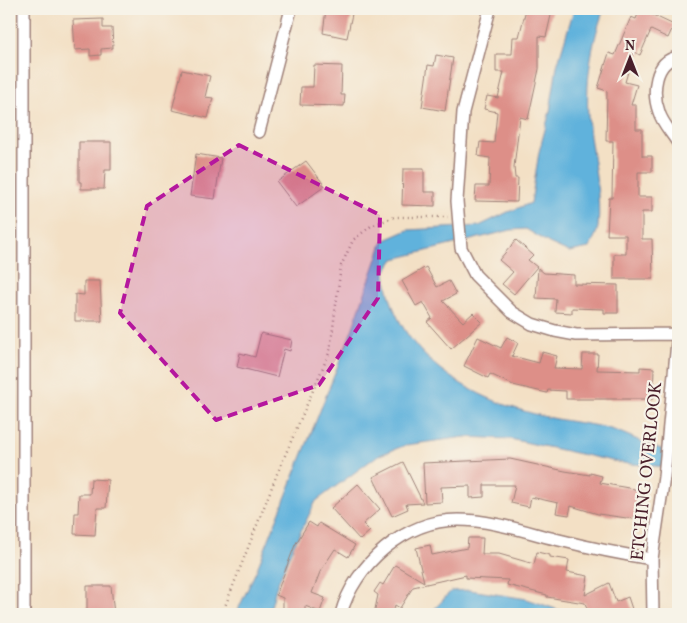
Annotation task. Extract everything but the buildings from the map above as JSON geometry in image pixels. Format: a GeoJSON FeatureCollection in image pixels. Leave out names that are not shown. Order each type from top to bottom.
{"type":"FeatureCollection","features":[{"type":"Feature","properties":{"kind":"street"},"geometry":{"type":"LineString","coordinates":[[24,9],[24,614]]}},
{"type":"Feature","properties":{"kind":"street"},"geometry":{"type":"LineString","coordinates":[[259,132],[291,9]]}},
{"type":"Feature","properties":{"kind":"street"},"geometry":{"type":"LineString","coordinates":[[490,9],[464,112],[457,201],[461,248],[475,275],[512,312],[532,324],[555,331],[576,335],[678,333]]}},
{"type":"Feature","properties":{"kind":"street"},"geometry":{"type":"LineString","coordinates":[[678,57],[670,58],[661,68],[654,85],[659,113],[678,143]]}},
{"type":"Feature","properties":{"kind":"street","name":"ETCHING OVERLOOK"},"geometry":{"type":"LineString","coordinates":[[653,614],[652,559],[664,476],[678,333]]}},
{"type":"Feature","properties":{"kind":"street"},"geometry":{"type":"LineString","coordinates":[[342,614],[345,601],[372,558],[396,541],[423,527],[456,520],[496,524],[606,552],[652,559]]}},
{"type":"Feature","properties":{"kind":"path"},"geometry":{"type":"LineString","coordinates":[[222,614],[277,474],[330,351],[341,266],[353,240],[371,226],[394,217],[458,216]]}},
{"type":"Feature","properties":{"kind":"highlighted area"},"geometry":{"type":"Polygon","coordinates":[[[239,145],[380,215],[378,298],[319,385],[216,420],[120,313],[147,206],[239,145]]]}},
{"type":"Feature","properties":{"kind":"water"},"geometry":{"type":"Polygon","coordinates":[[[574,9],[604,9],[591,56],[589,72],[588,120],[597,182],[599,216],[597,230],[589,248],[569,252],[526,229],[511,230],[394,259],[385,272],[391,300],[401,324],[416,346],[435,365],[456,381],[505,405],[540,415],[603,427],[658,448],[678,452],[678,468],[622,463],[510,439],[465,437],[406,445],[377,456],[316,501],[291,551],[276,588],[269,614],[236,614],[257,569],[351,333],[383,241],[408,230],[479,226],[531,203],[539,152],[550,111],[557,66],[574,9]]]}},
{"type":"Feature","properties":{"kind":"water"},"geometry":{"type":"Polygon","coordinates":[[[470,590],[527,599],[570,614],[430,614],[451,591],[470,590]]]}}]}
